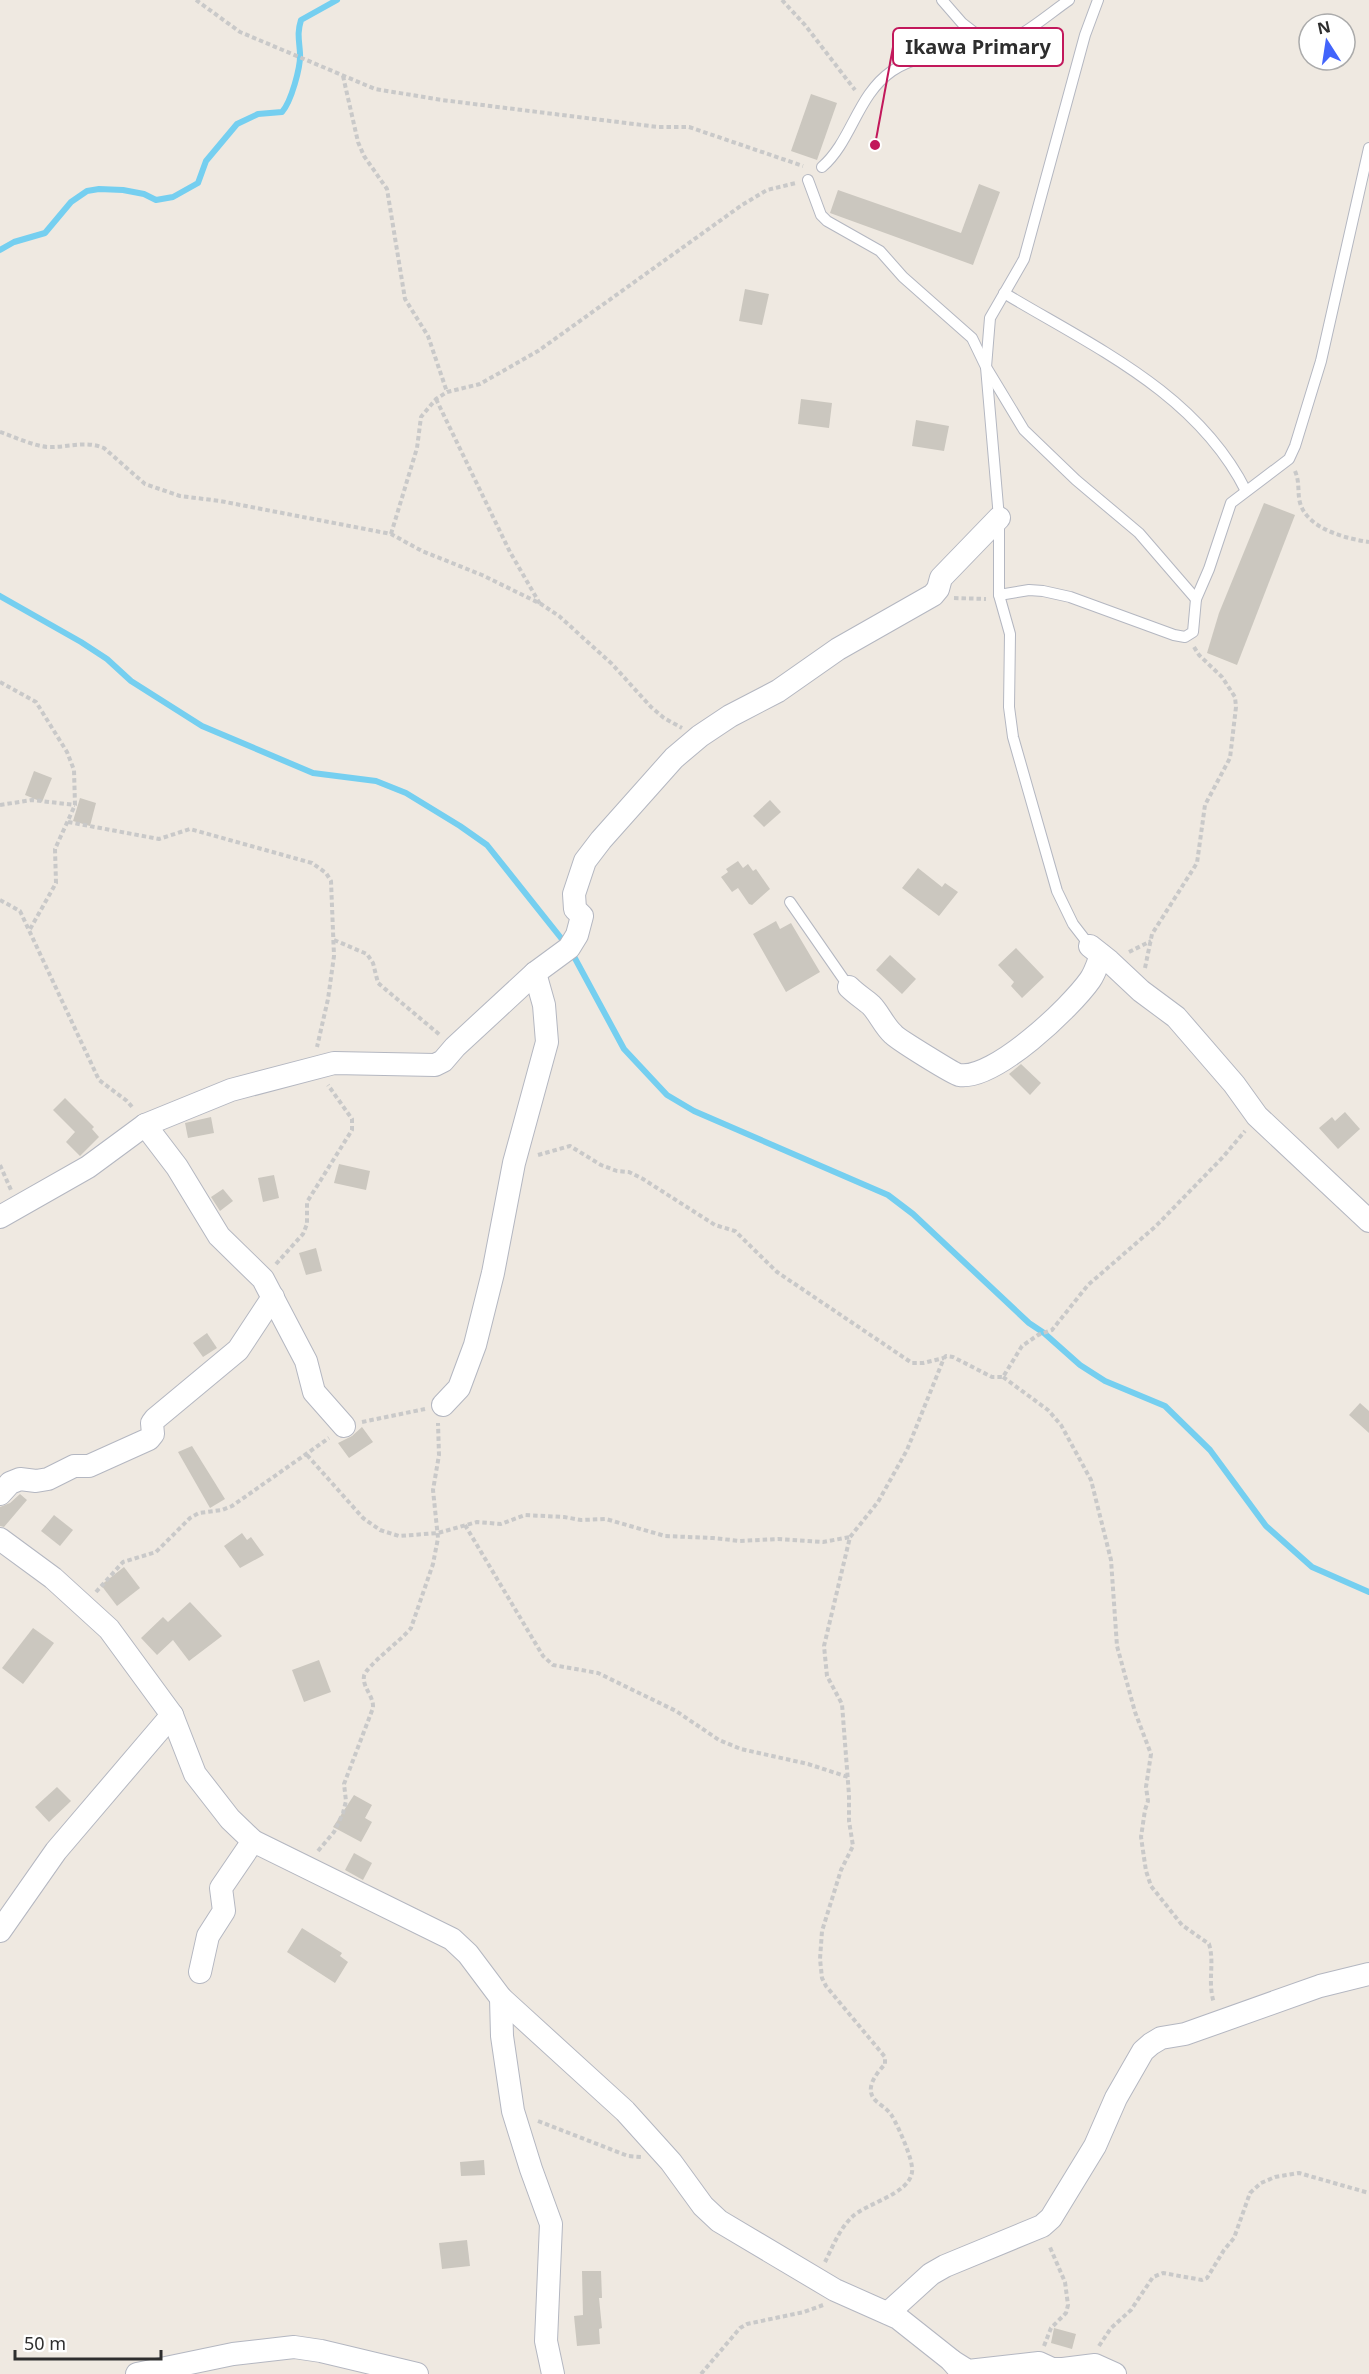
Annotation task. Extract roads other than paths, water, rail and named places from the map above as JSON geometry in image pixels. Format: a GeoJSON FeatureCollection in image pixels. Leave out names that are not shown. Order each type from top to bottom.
{"type":"FeatureCollection","features":[{"type":"Feature","properties":{"kind":"street"},"geometry":{"type":"LineString","coordinates":[[0,1217],[88,1167],[145,1125],[231,1090],[313,1068],[347,1062],[428,1066],[443,1061],[455,1047],[535,973],[569,948],[577,936],[582,916],[575,909],[574,894],[585,861],[674,758],[700,736],[730,716],[778,691],[838,648],[933,595],[941,579],[999,518]]}},
{"type":"Feature","properties":{"kind":"street"},"geometry":{"type":"LineString","coordinates":[[849,987],[872,1006],[894,1036],[918,1049],[947,1070],[958,1075],[967,1075],[978,1073],[1004,1059],[1035,1037],[1063,1011],[1090,979],[1096,951]]}},
{"type":"Feature","properties":{"kind":"street"},"geometry":{"type":"LineString","coordinates":[[1096,951],[1141,992],[1176,1017],[1234,1084],[1257,1116],[1369,1221]]}},
{"type":"Feature","properties":{"kind":"street"},"geometry":{"type":"LineString","coordinates":[[440,1406],[459,1388],[475,1345],[493,1273],[514,1163],[547,1042],[544,1005],[535,973]]}},
{"type":"Feature","properties":{"kind":"street"},"geometry":{"type":"LineString","coordinates":[[145,1125],[177,1167],[219,1236],[268,1288],[306,1361],[314,1392],[344,1426]]}},
{"type":"Feature","properties":{"kind":"street"},"geometry":{"type":"LineString","coordinates":[[0,1494],[10,1483],[20,1479],[36,1481],[48,1479],[74,1466],[89,1466],[149,1439],[153,1434],[152,1423],[155,1419],[238,1350],[268,1288]]}},
{"type":"Feature","properties":{"kind":"street"},"geometry":{"type":"LineString","coordinates":[[0,1539],[53,1578],[109,1629],[172,1715],[195,1774],[231,1819],[253,1841],[452,1939],[468,1954],[501,1998],[625,2111],[665,2156],[703,2206],[719,2221],[840,2292],[888,2313],[918,2332],[957,2367],[968,2371],[1011,2368],[1039,2363],[1052,2369],[1095,2365],[1115,2374]]}},
{"type":"Feature","properties":{"kind":"street"},"geometry":{"type":"LineString","coordinates":[[0,1930],[56,1851],[172,1715]]}},
{"type":"Feature","properties":{"kind":"street"},"geometry":{"type":"LineString","coordinates":[[200,1972],[208,1936],[224,1911],[221,1888],[253,1841]]}},
{"type":"Feature","properties":{"kind":"street"},"geometry":{"type":"LineString","coordinates":[[888,2313],[931,2274],[1042,2226],[1051,2218],[1095,2146],[1116,2098],[1143,2051],[1161,2038],[1185,2034],[1320,1986],[1369,1974]]}},
{"type":"Feature","properties":{"kind":"street"},"geometry":{"type":"LineString","coordinates":[[501,1998],[502,2036],[513,2111],[551,2224],[546,2341],[553,2374]]}},
{"type":"Feature","properties":{"kind":"street"},"geometry":{"type":"LineString","coordinates":[[137,2374],[233,2354],[294,2347],[321,2351],[417,2374]]}},
{"type":"Feature","properties":{"kind":"lane"},"geometry":{"type":"LineString","coordinates":[[942,0],[962,23],[993,47]]}},
{"type":"Feature","properties":{"kind":"lane"},"geometry":{"type":"LineString","coordinates":[[822,167],[833,157],[874,88],[892,70],[927,57],[993,47],[1013,38],[1069,0]]}},
{"type":"Feature","properties":{"kind":"lane"},"geometry":{"type":"LineString","coordinates":[[1096,951],[1073,924],[1057,891],[1013,738],[1009,707],[1010,633],[999,595],[999,518],[986,367],[990,318],[1024,259],[1085,35],[1098,0]]}},
{"type":"Feature","properties":{"kind":"lane"},"geometry":{"type":"LineString","coordinates":[[999,595],[1029,590],[1043,591],[1070,597],[1173,635],[1185,637],[1193,633],[1196,599],[1209,569],[1231,503],[1289,459],[1295,446],[1321,361],[1369,148]]}},
{"type":"Feature","properties":{"kind":"lane"},"geometry":{"type":"LineString","coordinates":[[808,180],[821,214],[827,220],[880,251],[911,285],[972,338],[986,367],[1024,430],[1076,480],[1139,533],[1196,599]]}},
{"type":"Feature","properties":{"kind":"lane"},"geometry":{"type":"LineString","coordinates":[[1004,293],[1145,378],[1181,406],[1210,435],[1236,471],[1246,490]]}},
{"type":"Feature","properties":{"kind":"lane"},"geometry":{"type":"LineString","coordinates":[[790,902],[849,987]]}},
{"type":"Feature","properties":{"kind":"waterway"},"geometry":{"type":"LineString","coordinates":[[0,250],[14,242],[45,233],[71,202],[87,191],[123,190],[144,194],[156,200],[173,197],[198,183],[206,161],[237,124],[258,114],[282,112],[292,93],[299,67],[301,20],[337,0]]}},
{"type":"Feature","properties":{"kind":"waterway"},"geometry":{"type":"LineString","coordinates":[[0,596],[81,642],[107,659],[131,681],[202,726],[313,773],[376,781],[406,793],[460,826],[487,845],[565,943]]}},
{"type":"Feature","properties":{"kind":"waterway"},"geometry":{"type":"LineString","coordinates":[[571,951],[624,1049],[667,1095],[694,1111],[888,1195],[913,1214],[1029,1323],[1044,1333],[1080,1365],[1105,1381],[1165,1406],[1210,1450],[1266,1526],[1312,1567],[1369,1592]]}},
{"type":"Feature","properties":{"kind":"place","name":"Ikawa Primary"},"geometry":{"type":"Point","coordinates":[875,145]}}]}
